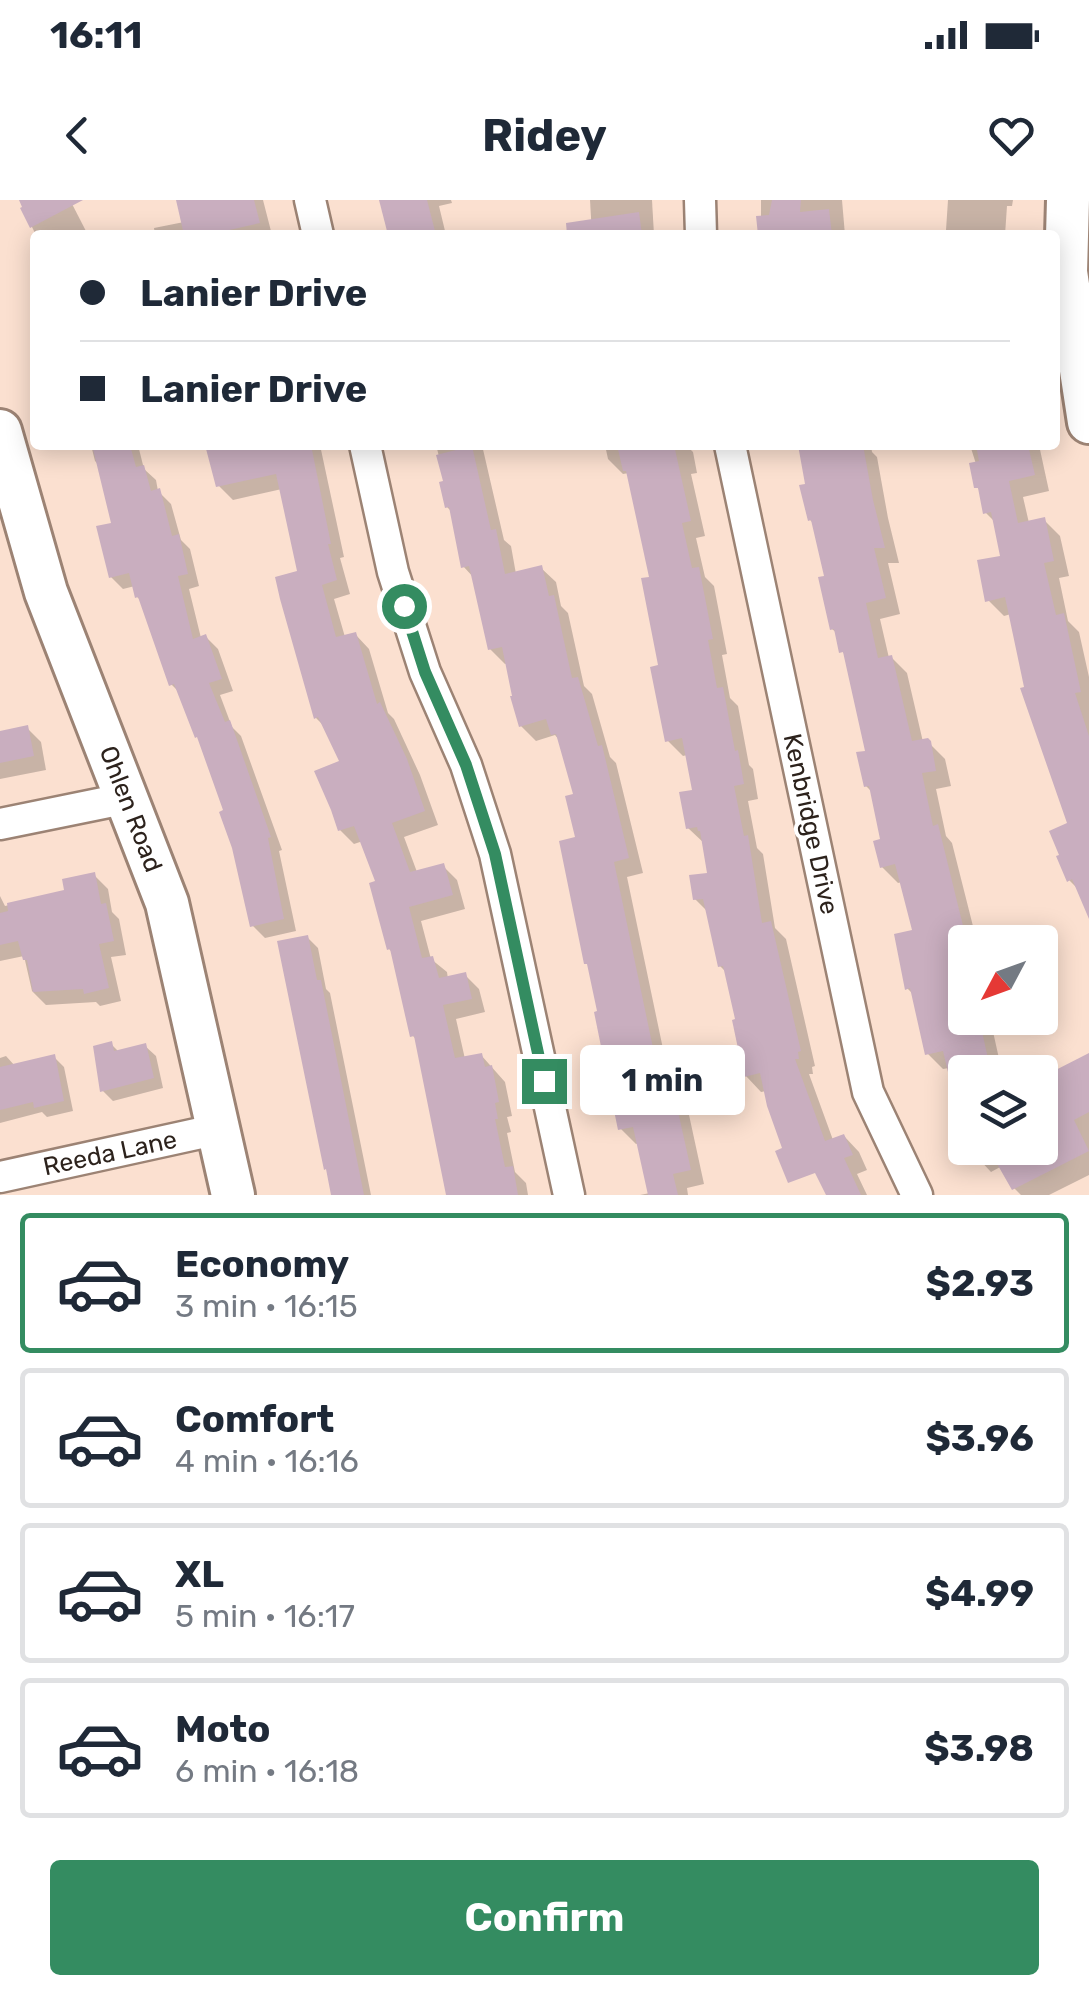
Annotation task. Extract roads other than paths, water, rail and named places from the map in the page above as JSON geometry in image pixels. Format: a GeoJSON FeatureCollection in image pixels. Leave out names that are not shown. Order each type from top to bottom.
{"type":"FeatureCollection","features":[{"type":"Feature","properties":{"kind":"street"},"geometry":{"type":"LineString","coordinates":[[310,200],[317,230]]}},
{"type":"Feature","properties":{"kind":"street"},"geometry":{"type":"LineString","coordinates":[[700,200],[700,230]]}},
{"type":"Feature","properties":{"kind":"street"},"geometry":{"type":"LineString","coordinates":[[1068,200],[1066,272],[1089,422]]}},
{"type":"Feature","properties":{"kind":"street","name":"Ohlen Road"},"geometry":{"type":"LineString","coordinates":[[0,432],[8,491],[167,902],[233,1195]]}},
{"type":"Feature","properties":{"kind":"street"},"geometry":{"type":"LineString","coordinates":[[366,450],[393,572],[425,672],[466,765],[495,854],[569,1195]]}},
{"type":"Feature","properties":{"kind":"street","name":"Kenbridge Drive"},"geometry":{"type":"LineString","coordinates":[[731,450],[868,1092],[917,1195]]}},
{"type":"Feature","properties":{"kind":"street"},"geometry":{"type":"LineString","coordinates":[[0,824],[128,798]]}},
{"type":"Feature","properties":{"kind":"street","name":"Reeda Lane"},"geometry":{"type":"LineString","coordinates":[[0,1176],[219,1129]]}}]}
